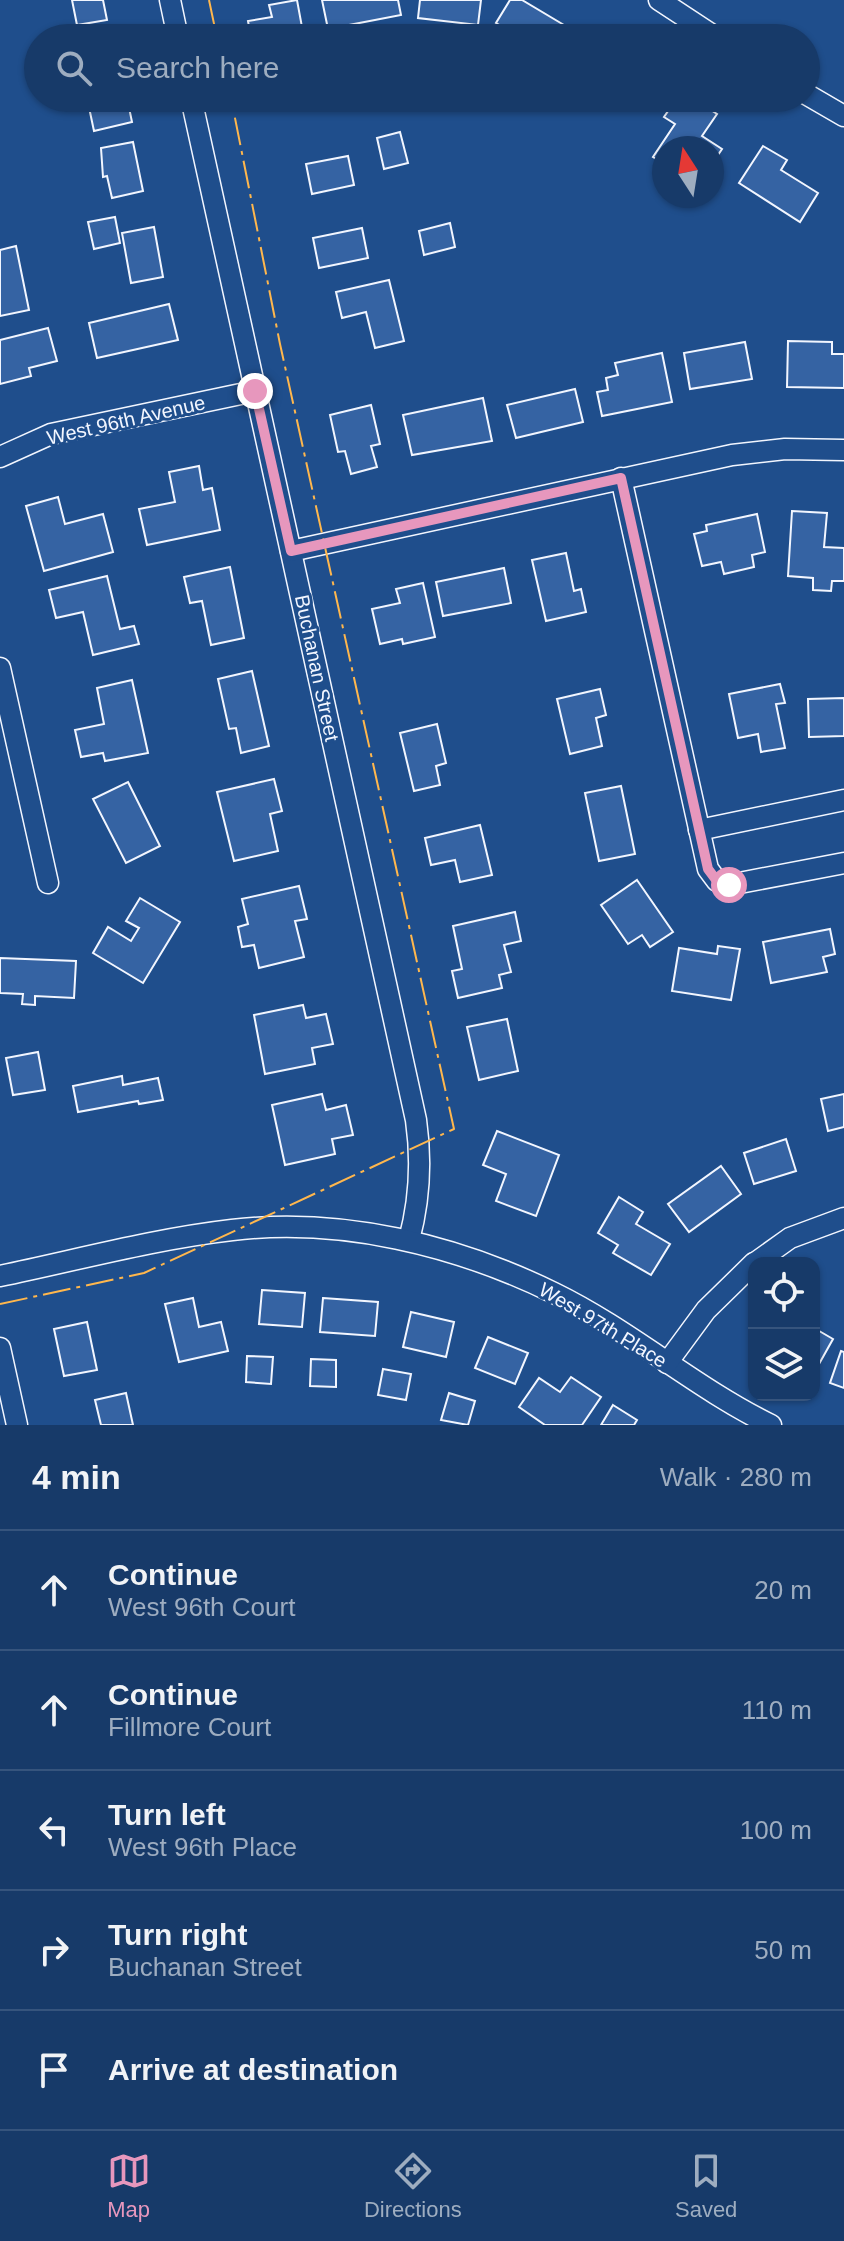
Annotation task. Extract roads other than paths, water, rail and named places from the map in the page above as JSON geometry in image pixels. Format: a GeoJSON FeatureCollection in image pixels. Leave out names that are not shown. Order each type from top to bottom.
{"type":"FeatureCollection","features":[{"type":"Feature","properties":{"kind":"street"},"geometry":{"type":"LineString","coordinates":[[170,0],[175,24]]}},
{"type":"Feature","properties":{"kind":"street"},"geometry":{"type":"LineString","coordinates":[[659,0],[696,24]]}},
{"type":"Feature","properties":{"kind":"street"},"geometry":{"type":"LineString","coordinates":[[820,102],[844,116]]}},
{"type":"Feature","properties":{"kind":"street","name":"Buchanan Street"},"geometry":{"type":"LineString","coordinates":[[194,112],[416,1120],[420,1151],[420,1199],[409,1240]]}},
{"type":"Feature","properties":{"kind":"street","name":"West 96th Avenue"},"geometry":{"type":"LineString","coordinates":[[0,457],[51,434],[255,391]]}},
{"type":"Feature","properties":{"kind":"street"},"geometry":{"type":"LineString","coordinates":[[291,551],[621,478],[759,452],[844,450]]}},
{"type":"Feature","properties":{"kind":"street"},"geometry":{"type":"LineString","coordinates":[[621,478],[708,869],[717,881],[729,885],[844,863]]}},
{"type":"Feature","properties":{"kind":"street"},"geometry":{"type":"LineString","coordinates":[[0,668],[48,883]]}},
{"type":"Feature","properties":{"kind":"street"},"geometry":{"type":"LineString","coordinates":[[699,830],[844,800]]}},
{"type":"Feature","properties":{"kind":"street"},"geometry":{"type":"LineString","coordinates":[[763,1257],[790,1238],[844,1218]]}},
{"type":"Feature","properties":{"kind":"street","name":"West 97th Place"},"geometry":{"type":"LineString","coordinates":[[0,1276],[233,1230],[295,1227],[409,1240],[480,1261],[556,1294],[771,1425]]}},
{"type":"Feature","properties":{"kind":"street"},"geometry":{"type":"LineString","coordinates":[[667,1363],[706,1310],[748,1269]]}},
{"type":"Feature","properties":{"kind":"street"},"geometry":{"type":"LineString","coordinates":[[0,1348],[17,1425]]}}]}
